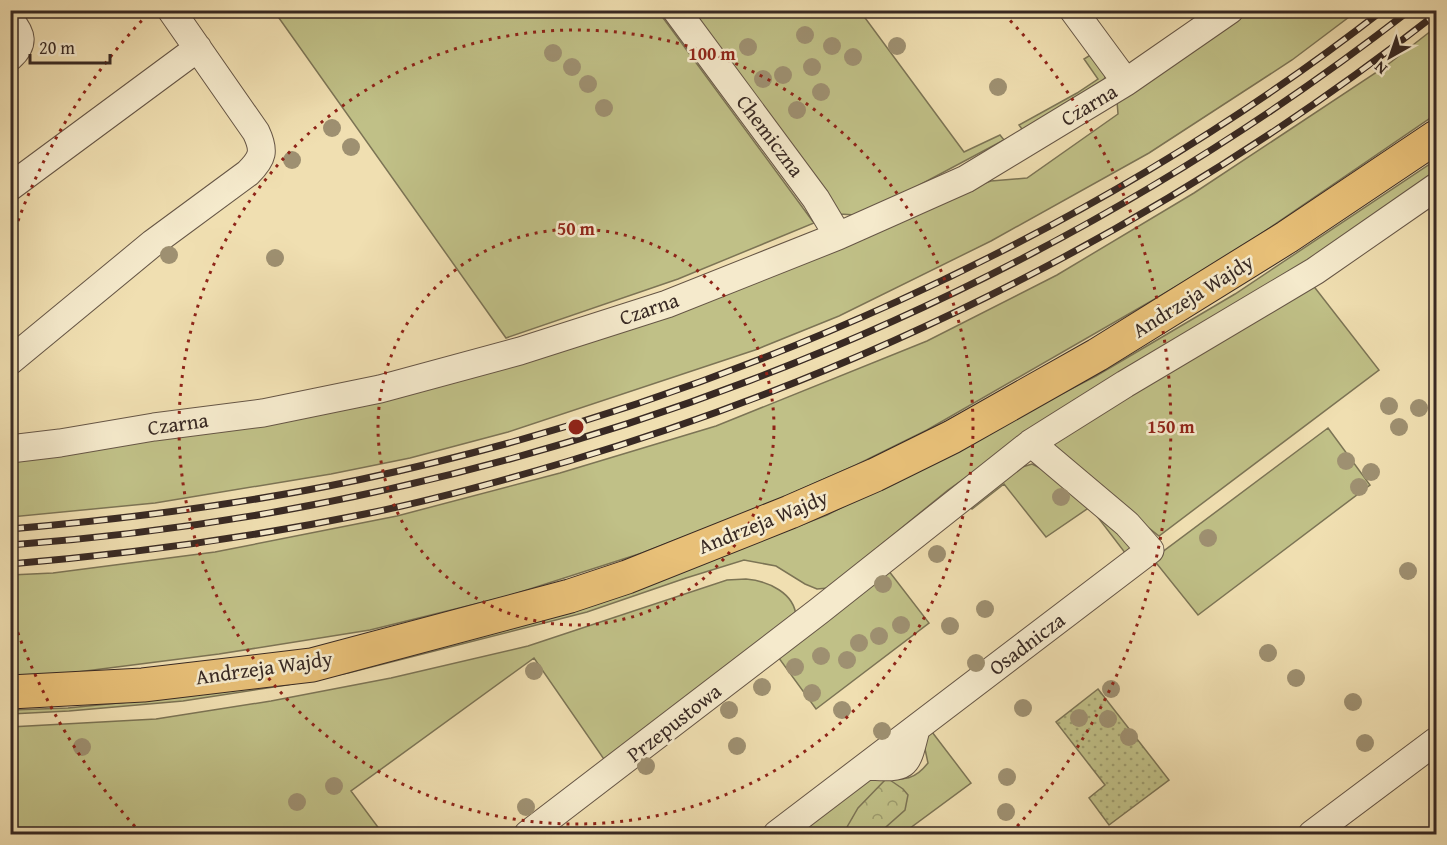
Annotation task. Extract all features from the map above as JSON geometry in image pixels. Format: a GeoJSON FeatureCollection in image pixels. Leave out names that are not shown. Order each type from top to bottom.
{"type":"FeatureCollection","features":[{"type":"Feature","properties":{"kind":"main road","name":"Andrzeja Wajdy"},"geometry":{"type":"LineString","coordinates":[[10,692],[143,685],[312,665],[570,596],[627,577],[790,512],[875,475],[952,436],[1097,356],[1287,237],[1437,137]]}},
{"type":"Feature","properties":{"kind":"street"},"geometry":{"type":"LineString","coordinates":[[10,361],[153,243],[257,165],[262,154],[262,145],[255,132],[171,10]]}},
{"type":"Feature","properties":{"kind":"street","name":"Chemiczna"},"geometry":{"type":"LineString","coordinates":[[676,10],[816,199],[838,236]]}},
{"type":"Feature","properties":{"kind":"street"},"geometry":{"type":"LineString","coordinates":[[1073,10],[1126,82]]}},
{"type":"Feature","properties":{"kind":"street","name":"Czarna"},"geometry":{"type":"LineString","coordinates":[[10,449],[263,413],[381,389],[520,351],[667,304],[838,236],[966,178],[1126,82],[1230,10]]}},
{"type":"Feature","properties":{"kind":"street"},"geometry":{"type":"LineString","coordinates":[[10,20],[18,30],[21,41],[20,46],[10,57]]}},
{"type":"Feature","properties":{"kind":"street"},"geometry":{"type":"LineString","coordinates":[[10,187],[198,48]]}},
{"type":"Feature","properties":{"kind":"street","name":"Przepustowa"},"geometry":{"type":"LineString","coordinates":[[528,834],[819,611],[1031,444],[1125,384],[1315,271],[1437,187]]}},
{"type":"Feature","properties":{"kind":"street","name":"Osadnicza"},"geometry":{"type":"LineString","coordinates":[[777,834],[1150,550],[1127,524],[1031,444]]}},
{"type":"Feature","properties":{"kind":"street"},"geometry":{"type":"LineString","coordinates":[[1312,834],[1437,741]]}},
{"type":"Feature","properties":{"kind":"green space"},"geometry":{"type":"Polygon","coordinates":[[[694,10],[860,11],[964,152],[1000,135],[1004,140],[912,189],[855,215],[840,214],[691,12],[694,10]]]}},
{"type":"Feature","properties":{"kind":"green space"},"geometry":{"type":"Polygon","coordinates":[[[274,11],[658,11],[814,223],[678,279],[506,338],[274,11]]]}},
{"type":"Feature","properties":{"kind":"green space"},"geometry":{"type":"Polygon","coordinates":[[[1250,11],[1357,11],[1292,60],[1149,153],[991,241],[839,316],[755,350],[508,432],[410,458],[331,474],[155,503],[11,517],[11,462],[329,410],[991,181],[1027,178],[1118,114],[1117,101],[1250,11]]]}},
{"type":"Feature","properties":{"kind":"green space"},"geometry":{"type":"Polygon","coordinates":[[[1436,27],[1436,114],[1233,253],[927,430],[856,465],[754,510],[642,553],[508,596],[370,630],[219,654],[46,676],[11,676],[11,575],[53,573],[215,552],[397,516],[560,473],[716,426],[927,341],[1057,275],[1194,193],[1386,66],[1436,27]]]}},
{"type":"Feature","properties":{"kind":"green space"},"geometry":{"type":"Polygon","coordinates":[[[1092,54],[1104,70],[1105,78],[1101,83],[1024,132],[1019,125],[1098,79],[1084,59],[1092,54]]]}},
{"type":"Feature","properties":{"kind":"green space"},"geometry":{"type":"Polygon","coordinates":[[[1436,160],[1436,173],[1307,262],[1054,415],[948,490],[828,588],[817,589],[805,584],[776,566],[744,560],[587,612],[348,673],[183,701],[11,714],[11,710],[68,708],[169,698],[711,560],[827,515],[1096,376],[1235,294],[1436,160]]]}},
{"type":"Feature","properties":{"kind":"green space"},"geometry":{"type":"Polygon","coordinates":[[[1312,284],[1379,370],[1159,536],[1044,445],[1312,284]]]}},
{"type":"Feature","properties":{"kind":"green space"},"geometry":{"type":"Polygon","coordinates":[[[1328,428],[1370,485],[1198,615],[1153,559],[1328,428]]]}},
{"type":"Feature","properties":{"kind":"green space"},"geometry":{"type":"Polygon","coordinates":[[[1032,464],[1058,477],[1084,497],[1134,549],[1129,558],[1090,507],[1046,537],[1004,484],[972,509],[966,504],[1019,468],[1032,464]]]}},
{"type":"Feature","properties":{"kind":"green space"},"geometry":{"type":"Polygon","coordinates":[[[885,566],[929,623],[816,709],[773,650],[885,566]]]}},
{"type":"Feature","properties":{"kind":"green space"},"geometry":{"type":"Polygon","coordinates":[[[746,579],[763,582],[786,595],[791,601],[796,617],[608,765],[534,658],[351,791],[383,834],[11,834],[10,727],[156,719],[271,701],[391,678],[528,646],[727,580],[746,579]]]}},
{"type":"Feature","properties":{"kind":"green space"},"geometry":{"type":"Polygon","coordinates":[[[1098,689],[1169,780],[1109,825],[1089,798],[1105,785],[1056,722],[1098,689]]]}},
{"type":"Feature","properties":{"kind":"green space"},"geometry":{"type":"Polygon","coordinates":[[[929,728],[971,783],[902,834],[796,834],[859,783],[874,778],[905,779],[920,771],[928,763],[922,735],[929,728]]]}},
{"type":"Feature","properties":{"kind":"green space"},"geometry":{"type":"Polygon","coordinates":[[[887,778],[908,795],[905,810],[878,834],[843,834],[858,808],[887,778]]]}},
{"type":"Feature","properties":{"kind":"railway"},"geometry":{"type":"LineString","coordinates":[[10,529],[185,510],[358,480],[494,447],[630,406],[764,358],[897,302],[1026,239],[1151,169],[1270,92],[1383,10]]}},
{"type":"Feature","properties":{"kind":"railway"},"geometry":{"type":"LineString","coordinates":[[10,545],[199,524],[386,490],[570,442],[749,381],[924,307],[1093,220],[1255,121],[1410,10]]}},
{"type":"Feature","properties":{"kind":"railway"},"geometry":{"type":"LineString","coordinates":[[10,564],[233,538],[417,503],[569,461],[686,423],[801,380],[913,332],[1024,278],[1131,220],[1236,156],[1337,88],[1436,14]]}}]}
